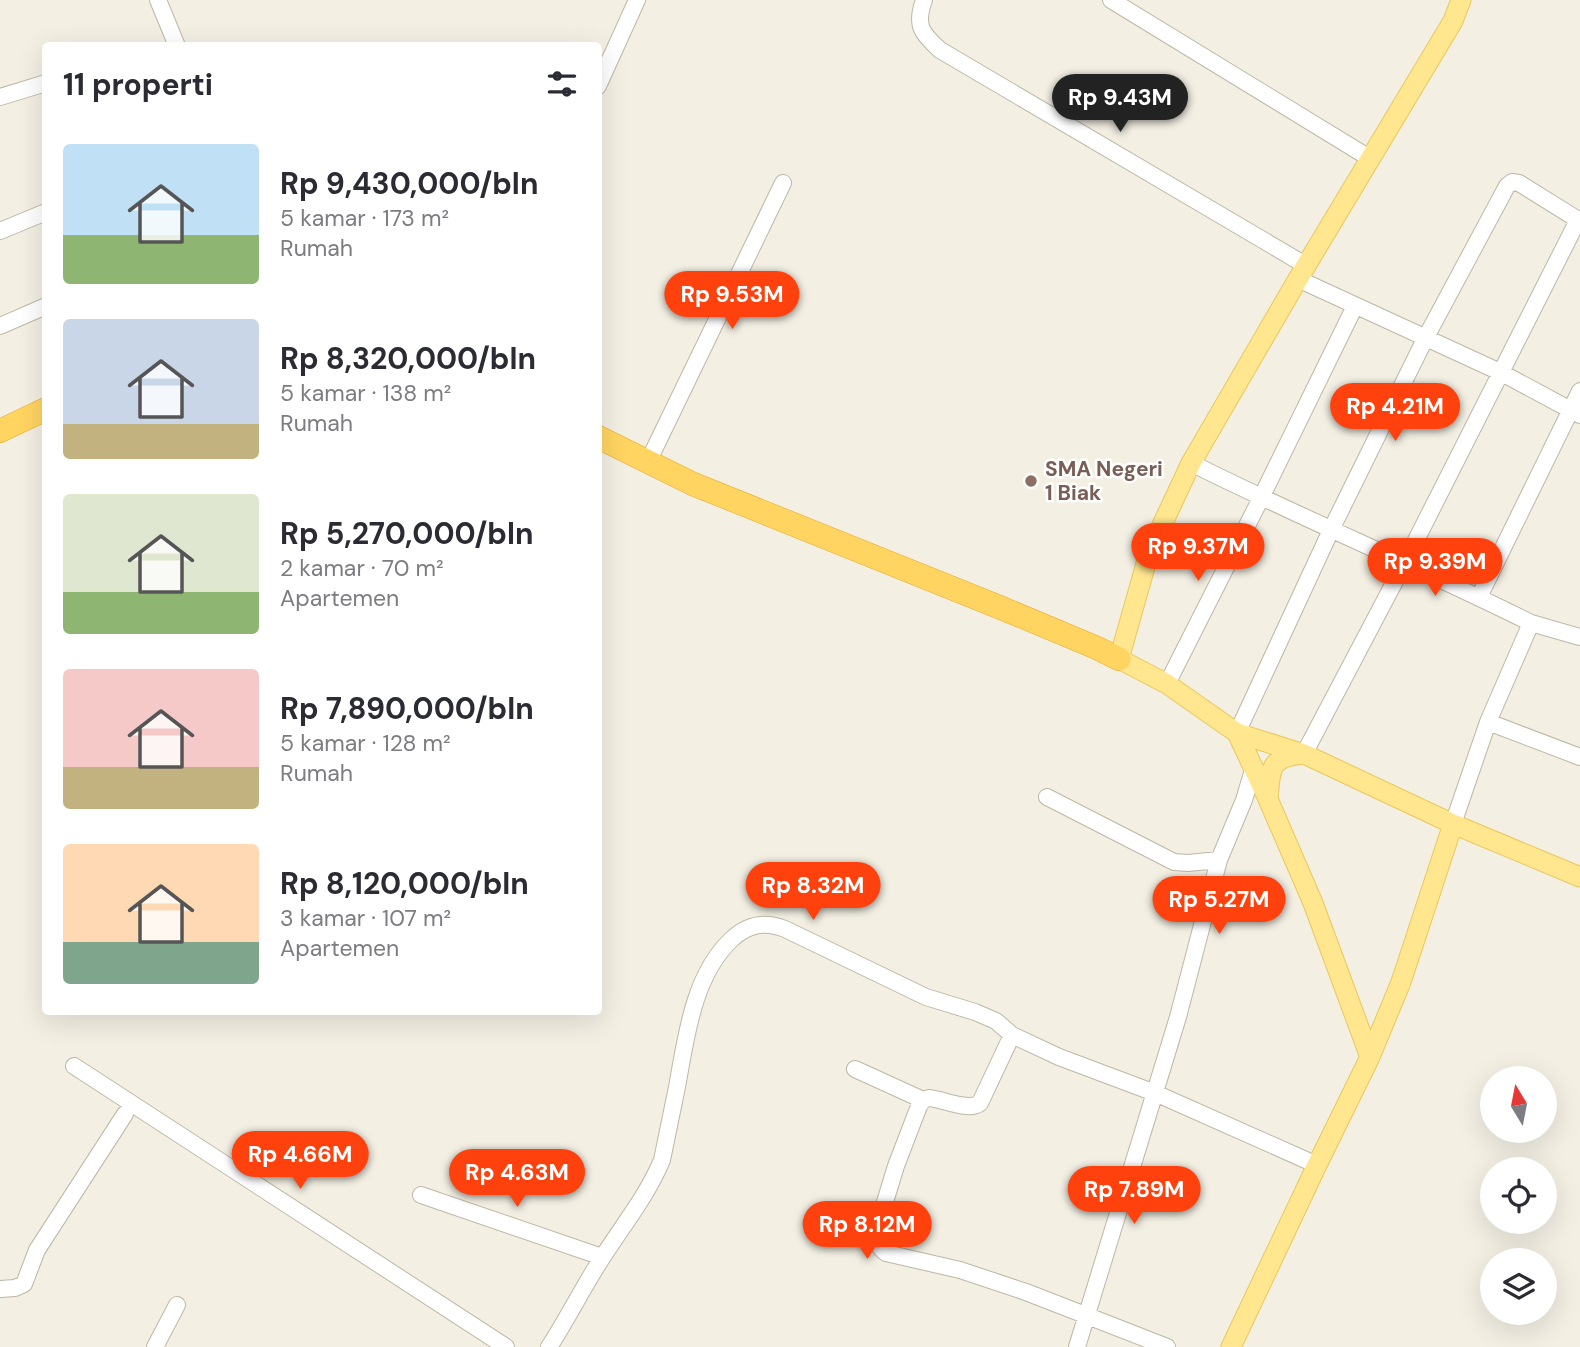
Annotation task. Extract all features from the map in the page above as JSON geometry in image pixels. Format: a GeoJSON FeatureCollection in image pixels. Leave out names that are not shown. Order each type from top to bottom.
{"type":"FeatureCollection","features":[{"type":"Feature","properties":{"kind":"highway"},"geometry":{"type":"LineString","coordinates":[[0,431],[42,412]]}},
{"type":"Feature","properties":{"kind":"highway"},"geometry":{"type":"LineString","coordinates":[[602,439],[693,484],[999,607],[1119,659]]}},
{"type":"Feature","properties":{"kind":"main road"},"geometry":{"type":"LineString","coordinates":[[1461,0],[1453,21],[1191,463],[1149,553],[1119,659],[1167,684],[1237,733],[1304,754],[1453,824],[1580,877]]}},
{"type":"Feature","properties":{"kind":"main road"},"geometry":{"type":"LineString","coordinates":[[1237,733],[1312,903],[1370,1057]]}},
{"type":"Feature","properties":{"kind":"main road"},"geometry":{"type":"LineString","coordinates":[[1268,799],[1271,770],[1279,760],[1286,756],[1304,754]]}},
{"type":"Feature","properties":{"kind":"main road"},"geometry":{"type":"LineString","coordinates":[[1231,1347],[1370,1057],[1401,982],[1453,824]]}},
{"type":"Feature","properties":{"kind":"street"},"geometry":{"type":"LineString","coordinates":[[158,0],[171,42]]}},
{"type":"Feature","properties":{"kind":"street"},"geometry":{"type":"LineString","coordinates":[[602,77],[637,0]]}},
{"type":"Feature","properties":{"kind":"street"},"geometry":{"type":"LineString","coordinates":[[924,0],[919,13],[921,29],[940,50],[1355,306],[1500,372],[1575,413]]}},
{"type":"Feature","properties":{"kind":"street"},"geometry":{"type":"LineString","coordinates":[[1111,0],[1371,159]]}},
{"type":"Feature","properties":{"kind":"street"},"geometry":{"type":"LineString","coordinates":[[0,97],[42,84]]}},
{"type":"Feature","properties":{"kind":"street"},"geometry":{"type":"LineString","coordinates":[[648,462],[783,183]]}},
{"type":"Feature","properties":{"kind":"street"},"geometry":{"type":"LineString","coordinates":[[1237,733],[1331,530],[1425,339],[1509,183],[1519,183],[1579,220],[1304,754]]}},
{"type":"Feature","properties":{"kind":"street"},"geometry":{"type":"LineString","coordinates":[[0,231],[42,214]]}},
{"type":"Feature","properties":{"kind":"street"},"geometry":{"type":"LineString","coordinates":[[1167,684],[1355,306]]}},
{"type":"Feature","properties":{"kind":"street"},"geometry":{"type":"LineString","coordinates":[[0,326],[42,308]]}},
{"type":"Feature","properties":{"kind":"street"},"geometry":{"type":"LineString","coordinates":[[1479,597],[1575,413],[1580,391]]}},
{"type":"Feature","properties":{"kind":"street"},"geometry":{"type":"LineString","coordinates":[[1191,463],[1531,623],[1580,637]]}},
{"type":"Feature","properties":{"kind":"street"},"geometry":{"type":"LineString","coordinates":[[1453,824],[1488,722],[1531,623]]}},
{"type":"Feature","properties":{"kind":"street"},"geometry":{"type":"LineString","coordinates":[[1488,722],[1580,757]]}},
{"type":"Feature","properties":{"kind":"street"},"geometry":{"type":"LineString","coordinates":[[1077,1347],[1155,1093],[1199,942],[1219,860],[1244,800],[1253,769]]}},
{"type":"Feature","properties":{"kind":"street"},"geometry":{"type":"LineString","coordinates":[[1046,797],[1174,862],[1219,860]]}},
{"type":"Feature","properties":{"kind":"street"},"geometry":{"type":"LineString","coordinates":[[549,1347],[602,1257],[655,1177],[662,1160],[688,1027],[703,983],[723,947],[751,926],[774,924],[926,997],[996,1021],[1012,1035],[1059,1057],[1155,1093],[1317,1165]]}},
{"type":"Feature","properties":{"kind":"street"},"geometry":{"type":"LineString","coordinates":[[855,1069],[923,1100],[934,1098],[969,1107],[977,1106],[1012,1035]]}},
{"type":"Feature","properties":{"kind":"street"},"geometry":{"type":"LineString","coordinates":[[74,1066],[506,1347]]}},
{"type":"Feature","properties":{"kind":"street"},"geometry":{"type":"LineString","coordinates":[[923,1100],[896,1166],[877,1228],[877,1243],[881,1250],[1026,1292],[1167,1347]]}},
{"type":"Feature","properties":{"kind":"street"},"geometry":{"type":"LineString","coordinates":[[0,1289],[24,1284],[37,1250],[125,1114]]}},
{"type":"Feature","properties":{"kind":"street"},"geometry":{"type":"LineString","coordinates":[[421,1195],[602,1257]]}},
{"type":"Feature","properties":{"kind":"street"},"geometry":{"type":"LineString","coordinates":[[155,1347],[177,1305]]}},
{"type":"Feature","properties":{"kind":"place","name":"SMA Negeri 1 Biak"},"geometry":{"type":"Point","coordinates":[1031,481]}}]}
